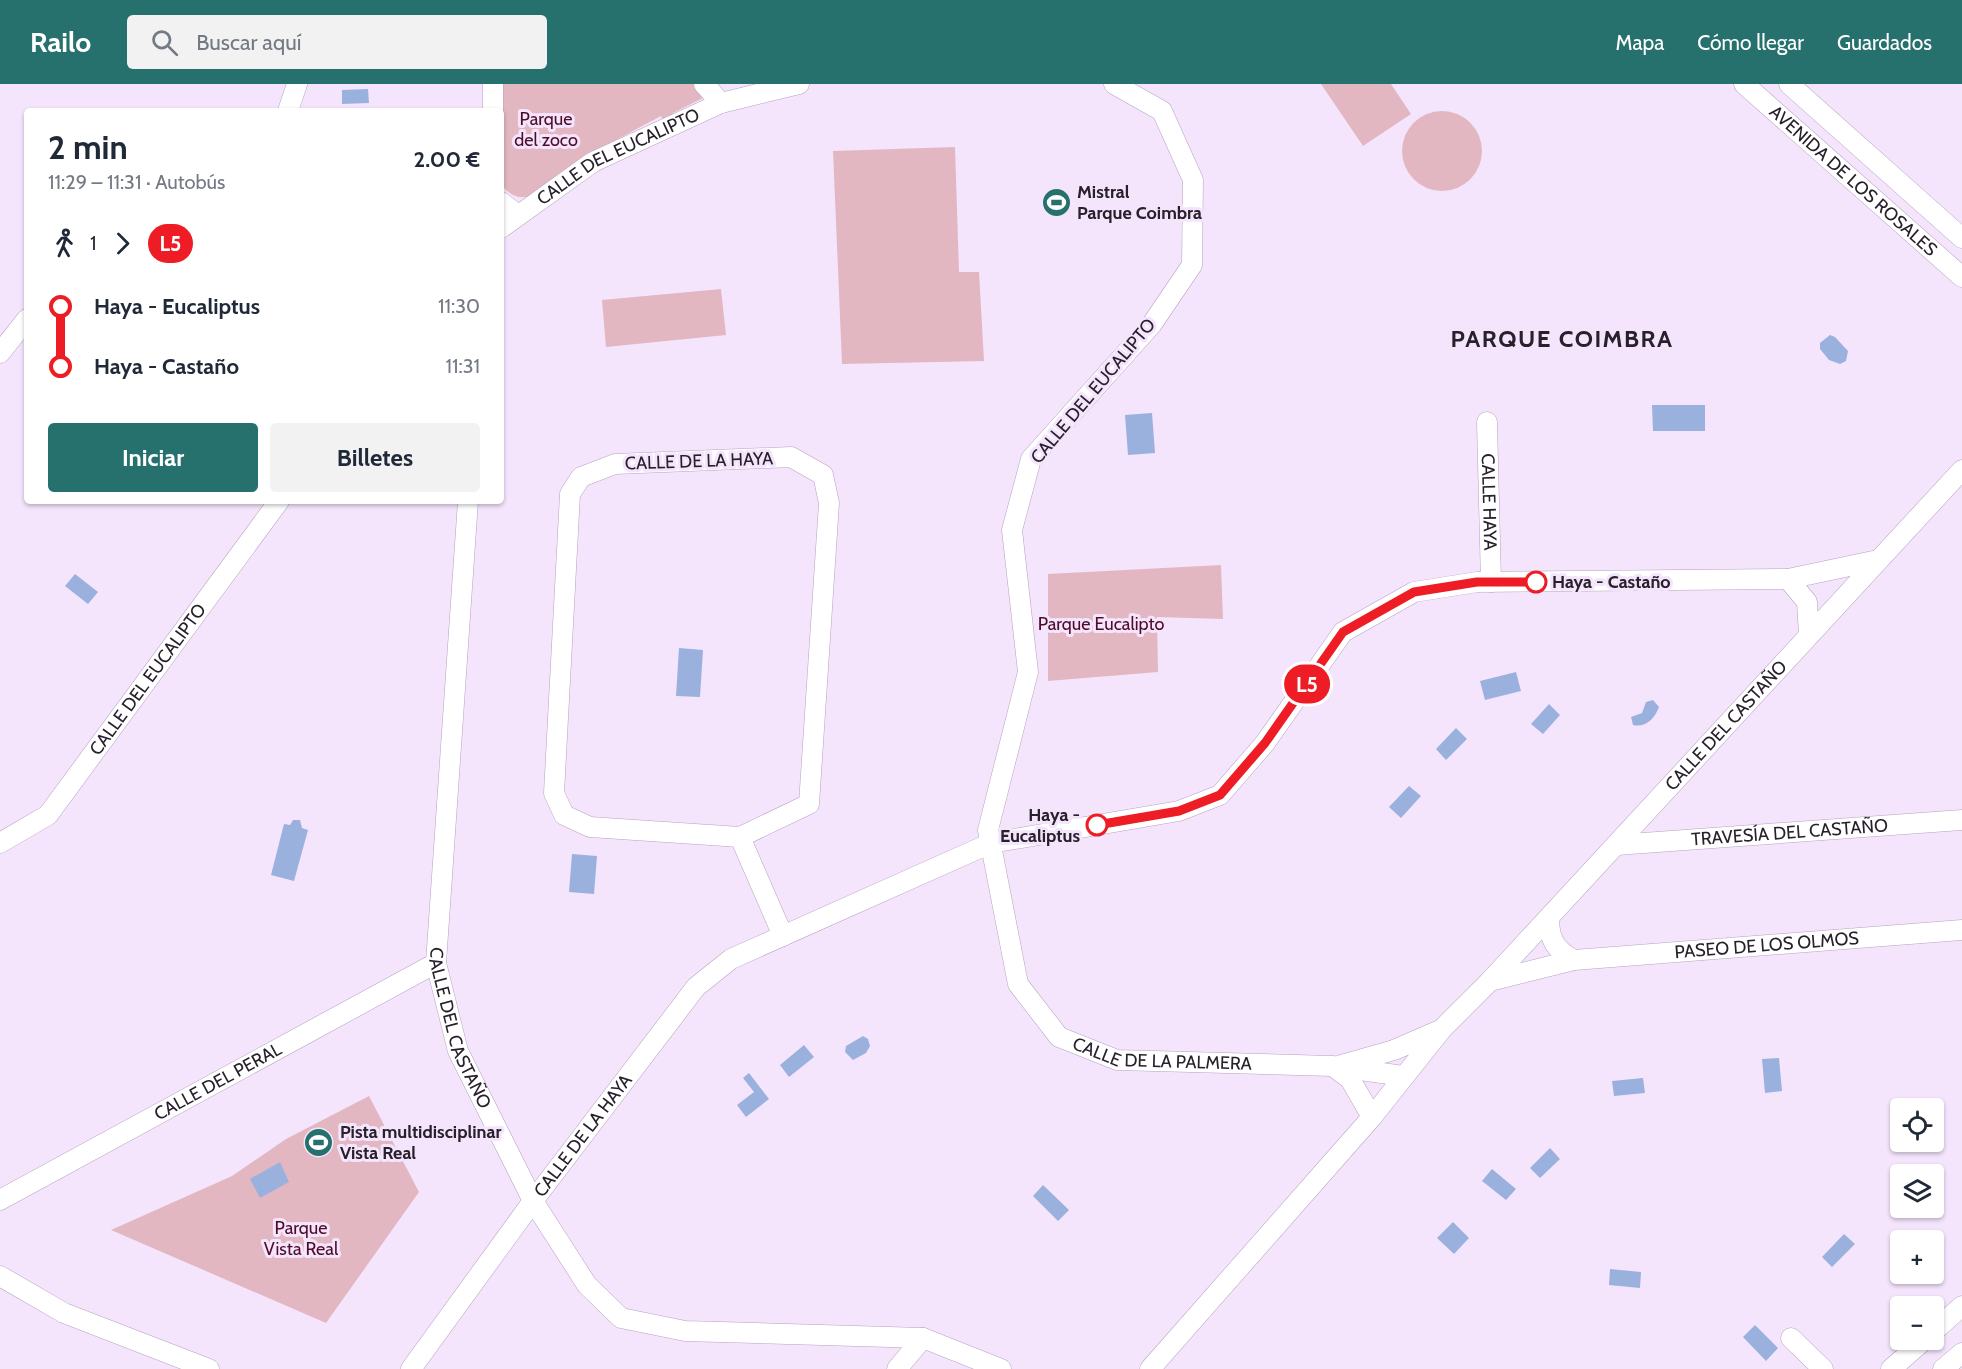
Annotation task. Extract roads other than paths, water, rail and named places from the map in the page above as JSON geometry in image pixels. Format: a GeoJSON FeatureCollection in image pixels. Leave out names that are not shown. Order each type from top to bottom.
{"type":"FeatureCollection","features":[{"type":"Feature","properties":{"kind":"street"},"geometry":{"type":"LineString","coordinates":[[289,108],[297,84]]}},
{"type":"Feature","properties":{"kind":"street"},"geometry":{"type":"LineString","coordinates":[[493,84],[493,108]]}},
{"type":"Feature","properties":{"kind":"street","name":"CALLE DEL EUCALIPTO"},"geometry":{"type":"LineString","coordinates":[[704,84],[721,102]]}},
{"type":"Feature","properties":{"kind":"street","name":"CALLE DEL EUCALIPTO"},"geometry":{"type":"LineString","coordinates":[[504,226],[593,162],[721,102],[799,84]]}},
{"type":"Feature","properties":{"kind":"street","name":"CALLE DEL EUCALIPTO"},"geometry":{"type":"LineString","coordinates":[[991,843],[988,830],[1028,672],[1012,530],[1030,459],[1152,324],[1192,265],[1193,180],[1162,111],[1114,84]]}},
{"type":"Feature","properties":{"kind":"street","name":"AVENIDA DE LOS ROSALES"},"geometry":{"type":"LineString","coordinates":[[1744,84],[1962,276]]}},
{"type":"Feature","properties":{"kind":"street","name":"AVENIDA DE LOS ROSALES"},"geometry":{"type":"LineString","coordinates":[[1789,84],[1962,238]]}},
{"type":"Feature","properties":{"kind":"street"},"geometry":{"type":"LineString","coordinates":[[504,204],[518,215],[504,236]]}},
{"type":"Feature","properties":{"kind":"street"},"geometry":{"type":"LineString","coordinates":[[0,352],[24,323]]}},
{"type":"Feature","properties":{"kind":"street","name":"CALLE HAYA"},"geometry":{"type":"LineString","coordinates":[[1487,422],[1491,582]]}},
{"type":"Feature","properties":{"kind":"street","name":"CALLE DE LA HAYA"},"geometry":{"type":"LineString","coordinates":[[790,458],[823,475],[829,503],[809,804],[740,837],[590,827],[564,815],[554,793],[570,494],[581,477],[615,464],[790,458]]}},
{"type":"Feature","properties":{"kind":"street","name":"CALLE DEL CASTAÑO"},"geometry":{"type":"LineString","coordinates":[[1490,981],[1962,470]]}},
{"type":"Feature","properties":{"kind":"street","name":"CALLE DEL EUCALIPTO"},"geometry":{"type":"LineString","coordinates":[[0,843],[48,815],[277,504]]}},
{"type":"Feature","properties":{"kind":"street","name":"CALLE DEL CASTAÑO"},"geometry":{"type":"LineString","coordinates":[[468,504],[436,963],[458,1051],[533,1201],[586,1285],[621,1318],[685,1331],[923,1338],[1001,1369]]}},
{"type":"Feature","properties":{"kind":"street"},"geometry":{"type":"LineString","coordinates":[[991,843],[1179,811],[1220,795],[1265,743],[1343,632],[1414,592],[1491,582],[1788,579],[1878,560]]}},
{"type":"Feature","properties":{"kind":"street"},"geometry":{"type":"LineString","coordinates":[[1788,579],[1807,602],[1809,635]]}},
{"type":"Feature","properties":{"kind":"street","name":"TRAVESÍA DEL CASTAÑO"},"geometry":{"type":"LineString","coordinates":[[1616,845],[1962,820]]}},
{"type":"Feature","properties":{"kind":"street"},"geometry":{"type":"LineString","coordinates":[[740,837],[783,936]]}},
{"type":"Feature","properties":{"kind":"street","name":"CALLE DE LA HAYA"},"geometry":{"type":"LineString","coordinates":[[411,1369],[533,1201],[696,987],[731,959],[991,843]]}},
{"type":"Feature","properties":{"kind":"street","name":"CALLE DE LA PALMERA"},"geometry":{"type":"LineString","coordinates":[[991,843],[1018,984],[1059,1037],[1117,1060],[1332,1066],[1403,1076]]}},
{"type":"Feature","properties":{"kind":"street"},"geometry":{"type":"LineString","coordinates":[[1549,918],[1552,942],[1559,952],[1574,960]]}},
{"type":"Feature","properties":{"kind":"street","name":"PASEO DE LOS OLMOS"},"geometry":{"type":"LineString","coordinates":[[1490,981],[1574,960],[1962,930]]}},
{"type":"Feature","properties":{"kind":"street","name":"CALLE DEL PERAL"},"geometry":{"type":"LineString","coordinates":[[0,1200],[436,963]]}},
{"type":"Feature","properties":{"kind":"street"},"geometry":{"type":"LineString","coordinates":[[1150,1369],[1372,1117],[1442,1029],[1490,981]]}},
{"type":"Feature","properties":{"kind":"street"},"geometry":{"type":"LineString","coordinates":[[1332,1066],[1394,1050],[1442,1029]]}},
{"type":"Feature","properties":{"kind":"street"},"geometry":{"type":"LineString","coordinates":[[1332,1066],[1350,1080],[1372,1117]]}},
{"type":"Feature","properties":{"kind":"street"},"geometry":{"type":"LineString","coordinates":[[0,1276],[64,1313],[209,1369]]}},
{"type":"Feature","properties":{"kind":"street"},"geometry":{"type":"LineString","coordinates":[[1944,1322],[1962,1306]]}},
{"type":"Feature","properties":{"kind":"street"},"geometry":{"type":"LineString","coordinates":[[897,1369],[923,1338]]}},
{"type":"Feature","properties":{"kind":"street"},"geometry":{"type":"LineString","coordinates":[[1791,1338],[1823,1369]]}},
{"type":"Feature","properties":{"kind":"street"},"geometry":{"type":"LineString","coordinates":[[1891,1369],[1913,1350]]}},
{"type":"Feature","properties":{"kind":"street"},"geometry":{"type":"LineString","coordinates":[[1943,1369],[1962,1353]]}},
{"type":"Feature","properties":{"kind":"water"},"geometry":{"type":"Polygon","coordinates":[[[368,89],[369,103],[342,104],[342,90],[368,89]]]}},
{"type":"Feature","properties":{"kind":"water"},"geometry":{"type":"Polygon","coordinates":[[[1830,335],[1835,337],[1848,351],[1846,361],[1840,364],[1829,360],[1820,349],[1820,343],[1830,335]]]}},
{"type":"Feature","properties":{"kind":"water"},"geometry":{"type":"Polygon","coordinates":[[[1652,405],[1705,405],[1705,431],[1653,431],[1652,405]]]}},
{"type":"Feature","properties":{"kind":"water"},"geometry":{"type":"Polygon","coordinates":[[[1152,413],[1155,453],[1128,455],[1125,415],[1152,413]]]}},
{"type":"Feature","properties":{"kind":"water"},"geometry":{"type":"Polygon","coordinates":[[[75,574],[98,592],[88,604],[65,586],[75,574]]]}},
{"type":"Feature","properties":{"kind":"water"},"geometry":{"type":"Polygon","coordinates":[[[679,648],[703,650],[700,697],[676,696],[679,648]]]}},
{"type":"Feature","properties":{"kind":"water"},"geometry":{"type":"Polygon","coordinates":[[[1516,672],[1521,691],[1485,700],[1480,681],[1516,672]]]}},
{"type":"Feature","properties":{"kind":"water"},"geometry":{"type":"Polygon","coordinates":[[[1653,700],[1659,707],[1655,715],[1646,724],[1633,725],[1631,717],[1642,713],[1646,702],[1653,700]]]}},
{"type":"Feature","properties":{"kind":"water"},"geometry":{"type":"Polygon","coordinates":[[[1549,704],[1560,715],[1543,734],[1531,724],[1549,704]]]}},
{"type":"Feature","properties":{"kind":"water"},"geometry":{"type":"Polygon","coordinates":[[[1456,728],[1467,739],[1446,760],[1436,749],[1456,728]]]}},
{"type":"Feature","properties":{"kind":"water"},"geometry":{"type":"Polygon","coordinates":[[[1409,786],[1421,796],[1401,818],[1389,807],[1409,786]]]}},
{"type":"Feature","properties":{"kind":"water"},"geometry":{"type":"Polygon","coordinates":[[[293,820],[300,820],[302,828],[308,830],[294,881],[271,875],[284,824],[290,825],[293,820]]]}},
{"type":"Feature","properties":{"kind":"water"},"geometry":{"type":"Polygon","coordinates":[[[572,854],[597,856],[594,894],[569,892],[572,854]]]}},
{"type":"Feature","properties":{"kind":"water"},"geometry":{"type":"Polygon","coordinates":[[[863,1036],[868,1039],[870,1046],[866,1053],[853,1060],[845,1052],[846,1046],[863,1036]]]}},
{"type":"Feature","properties":{"kind":"water"},"geometry":{"type":"Polygon","coordinates":[[[804,1045],[814,1057],[789,1077],[780,1065],[804,1045]]]}},
{"type":"Feature","properties":{"kind":"water"},"geometry":{"type":"Polygon","coordinates":[[[1779,1058],[1782,1091],[1765,1093],[1762,1059],[1779,1058]]]}},
{"type":"Feature","properties":{"kind":"water"},"geometry":{"type":"Polygon","coordinates":[[[749,1073],[769,1099],[746,1117],[737,1105],[754,1092],[743,1078],[749,1073]]]}},
{"type":"Feature","properties":{"kind":"water"},"geometry":{"type":"Polygon","coordinates":[[[1643,1078],[1645,1093],[1614,1096],[1612,1081],[1643,1078]]]}},
{"type":"Feature","properties":{"kind":"water"},"geometry":{"type":"Polygon","coordinates":[[[1550,1148],[1560,1159],[1540,1178],[1530,1168],[1550,1148]]]}},
{"type":"Feature","properties":{"kind":"water"},"geometry":{"type":"Polygon","coordinates":[[[280,1162],[289,1182],[260,1198],[250,1179],[280,1162]]]}},
{"type":"Feature","properties":{"kind":"water"},"geometry":{"type":"Polygon","coordinates":[[[1492,1169],[1516,1189],[1506,1200],[1482,1181],[1492,1169]]]}},
{"type":"Feature","properties":{"kind":"water"},"geometry":{"type":"Polygon","coordinates":[[[1043,1185],[1069,1210],[1058,1221],[1033,1196],[1043,1185]]]}},
{"type":"Feature","properties":{"kind":"water"},"geometry":{"type":"Polygon","coordinates":[[[1453,1222],[1469,1238],[1454,1254],[1437,1238],[1453,1222]]]}},
{"type":"Feature","properties":{"kind":"water"},"geometry":{"type":"Polygon","coordinates":[[[1844,1234],[1855,1244],[1832,1267],[1822,1257],[1844,1234]]]}},
{"type":"Feature","properties":{"kind":"water"},"geometry":{"type":"Polygon","coordinates":[[[1610,1269],[1641,1272],[1640,1288],[1609,1285],[1610,1269]]]}},
{"type":"Feature","properties":{"kind":"water"},"geometry":{"type":"Polygon","coordinates":[[[1755,1325],[1778,1348],[1766,1361],[1743,1337],[1755,1325]]]}},
{"type":"Feature","properties":{"kind":"place","name":"Mistral Parque Coimbra"},"geometry":{"type":"Point","coordinates":[1056,202]}},
{"type":"Feature","properties":{"kind":"place","name":"Haya - Castaño"},"geometry":{"type":"Point","coordinates":[1536,582]}},
{"type":"Feature","properties":{"kind":"place","name":"Haya - Eucaliptus"},"geometry":{"type":"Point","coordinates":[1097,825]}},
{"type":"Feature","properties":{"kind":"place","name":"Pista multidisciplinar Vista Real"},"geometry":{"type":"Point","coordinates":[319,1142]}},
{"type":"Feature","properties":{"kind":"district","name":"PARQUE COIMBRA"},"geometry":{"type":"Point","coordinates":[1562,339]}},
{"type":"Feature","properties":{"kind":"park label","name":"Parque del zoco"},"geometry":{"type":"Point","coordinates":[546,129]}},
{"type":"Feature","properties":{"kind":"park label","name":"Parque Eucalipto"},"geometry":{"type":"Point","coordinates":[1101,624]}},
{"type":"Feature","properties":{"kind":"park label","name":"Parque Vista Real"},"geometry":{"type":"Point","coordinates":[301,1238]}}]}
